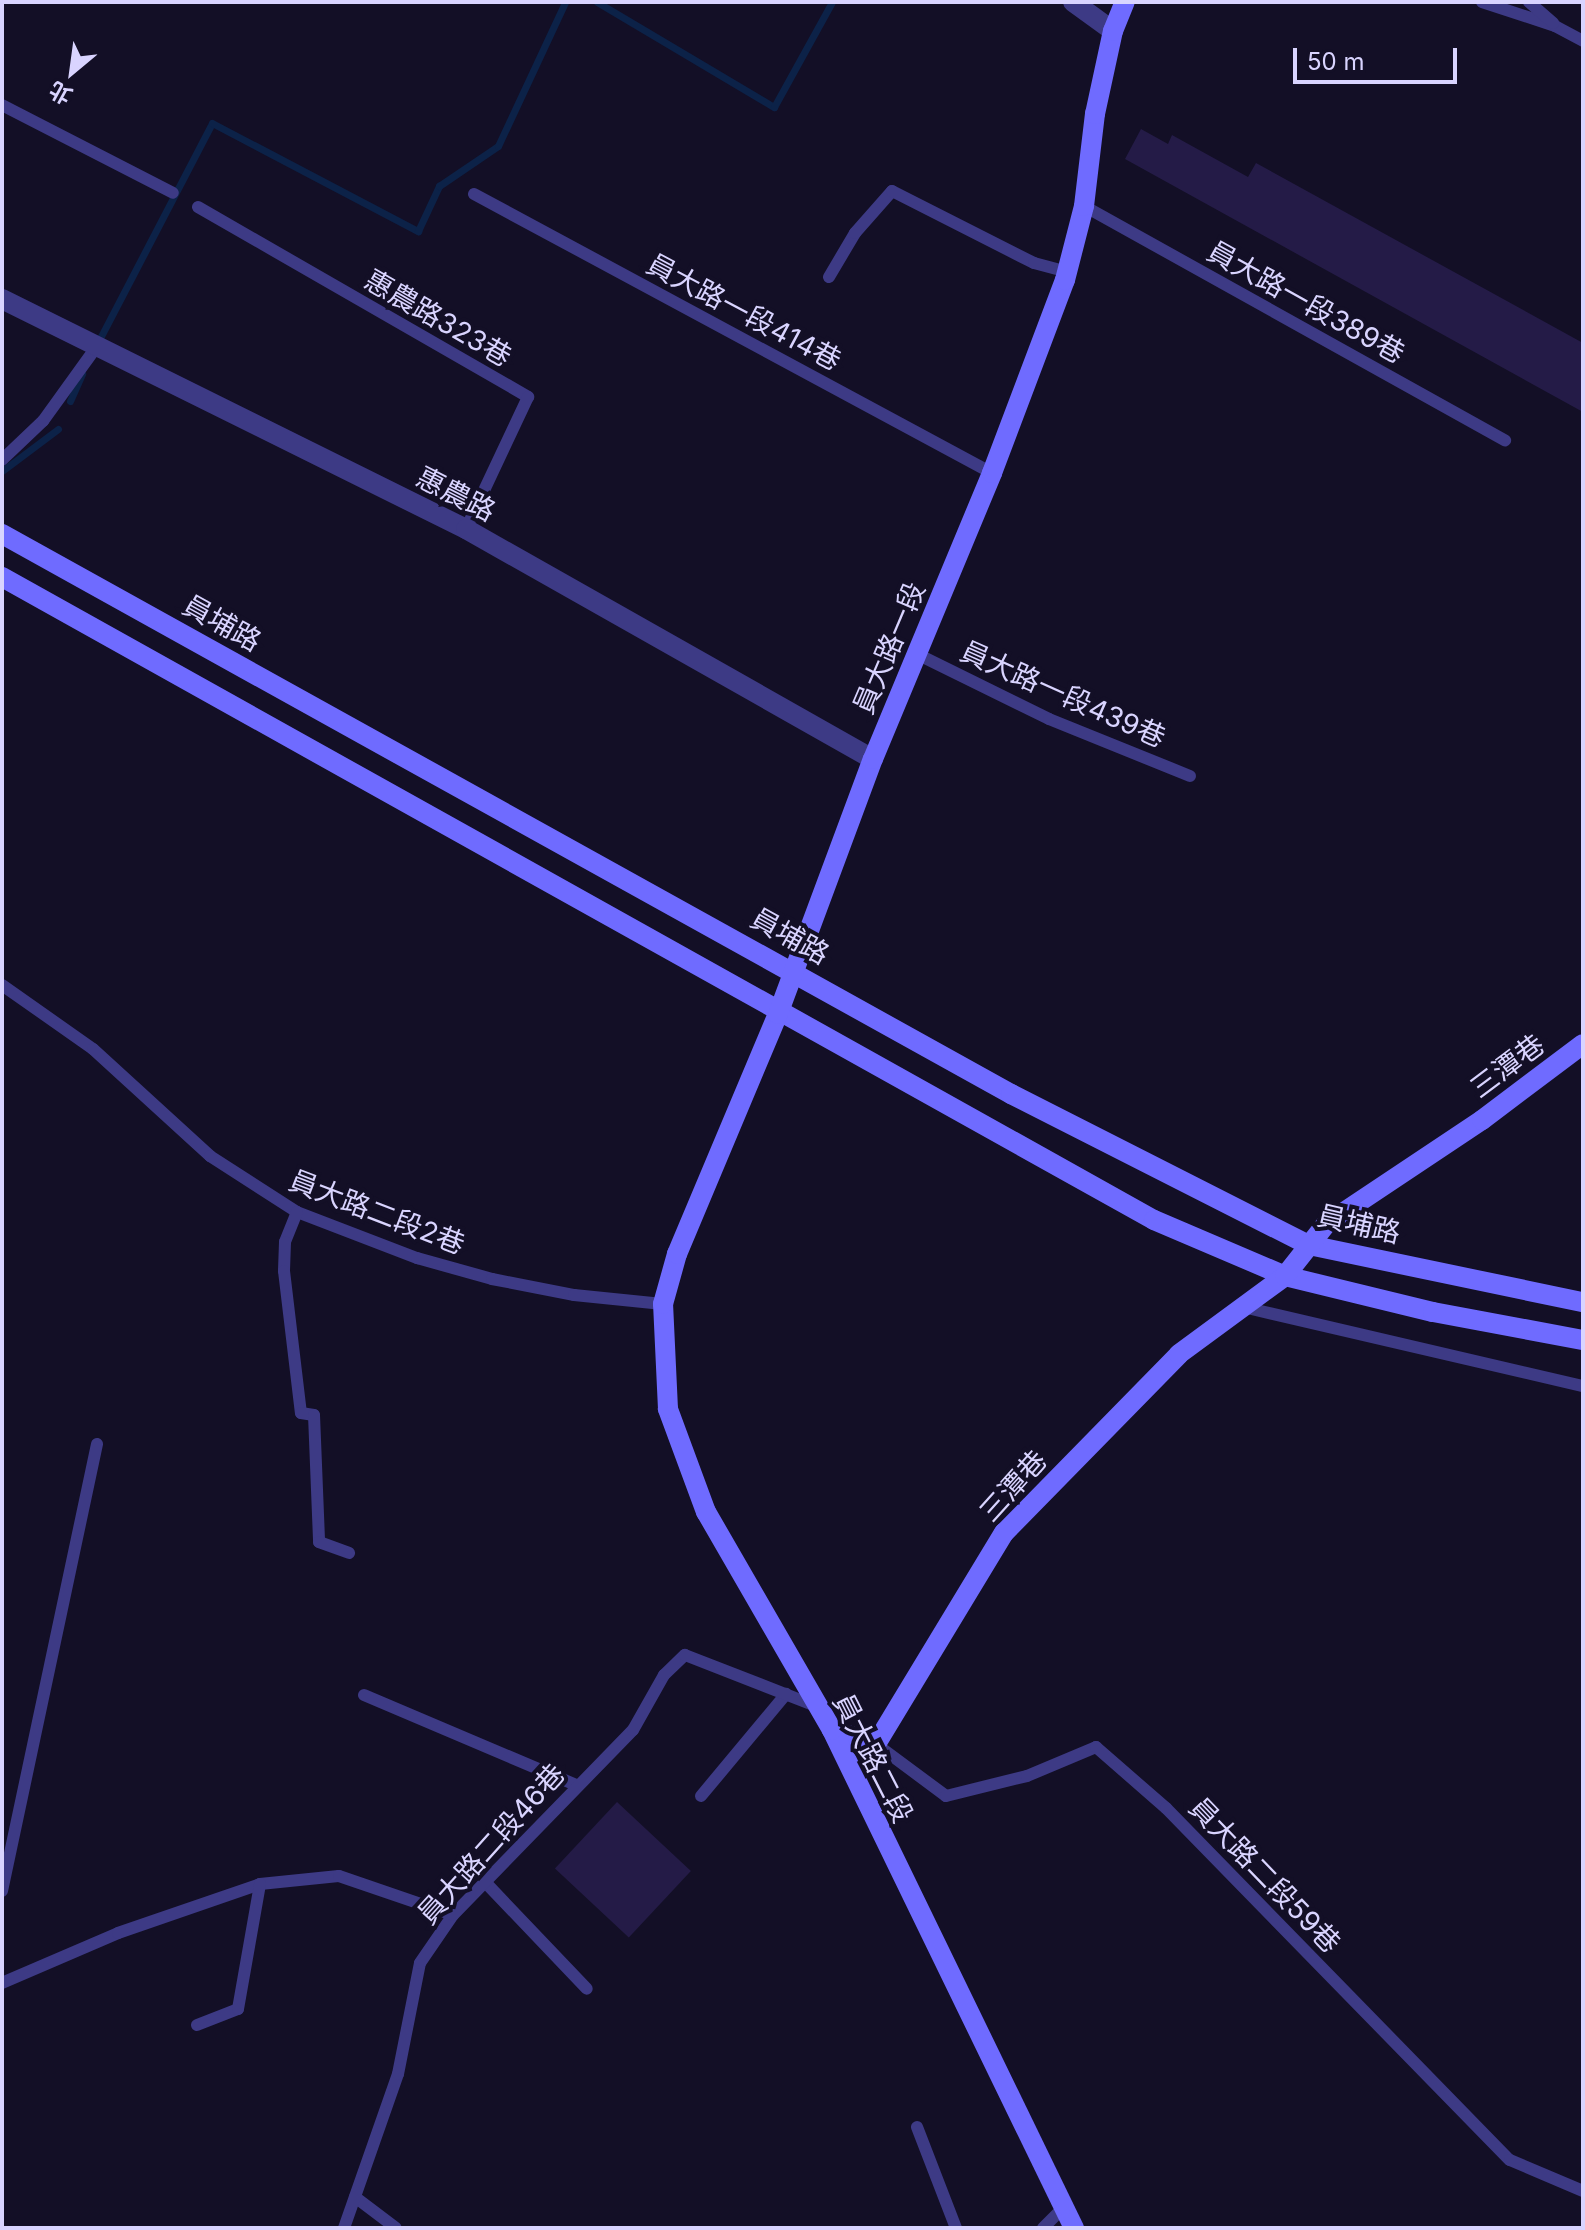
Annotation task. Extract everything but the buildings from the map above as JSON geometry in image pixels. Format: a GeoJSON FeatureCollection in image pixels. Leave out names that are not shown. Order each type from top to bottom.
{"type":"FeatureCollection","features":[{"type":"Feature","properties":{"kind":"street"},"geometry":{"type":"LineString","coordinates":[[1073,2],[1113,31]]}},
{"type":"Feature","properties":{"kind":"street","name":"員大路一段"},"geometry":{"type":"LineString","coordinates":[[663,1304],[677,1254],[778,1014],[873,759],[992,473],[1067,272],[1084,206],[1095,114],[1113,31],[1125,2]]}},
{"type":"Feature","properties":{"kind":"street","name":"惠農路"},"geometry":{"type":"LineString","coordinates":[[2,299],[466,529],[873,759]]}},
{"type":"Feature","properties":{"kind":"street","name":"員埔路"},"geometry":{"type":"LineString","coordinates":[[2,534],[795,970],[1011,1094],[1309,1245],[1583,1302]]}},
{"type":"Feature","properties":{"kind":"street"},"geometry":{"type":"LineString","coordinates":[[2,577],[778,1014],[1154,1220],[1285,1276],[1433,1312],[1583,1340]]}},
{"type":"Feature","properties":{"kind":"street","name":"三潭巷"},"geometry":{"type":"LineString","coordinates":[[876,1744],[1004,1533],[1179,1354],[1239,1306],[1285,1276],[1326,1224],[1482,1120],[1583,1044]]}},
{"type":"Feature","properties":{"kind":"street","name":"員大路二段"},"geometry":{"type":"LineString","coordinates":[[663,1304],[668,1409],[706,1512],[832,1730],[1074,2228]]}},
{"type":"Feature","properties":{"kind":"street"},"geometry":{"type":"LineString","coordinates":[[832,1730],[876,1744]]}},
{"type":"Feature","properties":{"kind":"lane"},"geometry":{"type":"LineString","coordinates":[[1482,2],[1555,26],[1583,41]]}},
{"type":"Feature","properties":{"kind":"lane"},"geometry":{"type":"LineString","coordinates":[[1529,2],[1555,26]]}},
{"type":"Feature","properties":{"kind":"lane"},"geometry":{"type":"LineString","coordinates":[[2,105],[173,193]]}},
{"type":"Feature","properties":{"kind":"lane"},"geometry":{"type":"LineString","coordinates":[[829,277],[855,233],[892,191],[1034,263],[1067,272]]}},
{"type":"Feature","properties":{"kind":"lane","name":"員大路一段414巷"},"geometry":{"type":"LineString","coordinates":[[474,194],[992,473]]}},
{"type":"Feature","properties":{"kind":"lane","name":"員大路一段389巷"},"geometry":{"type":"LineString","coordinates":[[1084,206],[1505,440]]}},
{"type":"Feature","properties":{"kind":"lane","name":"惠農路323巷"},"geometry":{"type":"LineString","coordinates":[[198,207],[528,397],[466,529]]}},
{"type":"Feature","properties":{"kind":"lane"},"geometry":{"type":"LineString","coordinates":[[2,460],[43,421],[97,346]]}},
{"type":"Feature","properties":{"kind":"lane","name":"員大路一段439巷"},"geometry":{"type":"LineString","coordinates":[[917,654],[1049,719],[1190,776]]}},
{"type":"Feature","properties":{"kind":"lane","name":"員大路二段2巷"},"geometry":{"type":"LineString","coordinates":[[2,985],[93,1049],[210,1156],[297,1212],[417,1258],[492,1279],[574,1295],[663,1304]]}},
{"type":"Feature","properties":{"kind":"lane"},"geometry":{"type":"LineString","coordinates":[[297,1212],[285,1242],[284,1271],[301,1413],[314,1415],[319,1542],[349,1553]]}},
{"type":"Feature","properties":{"kind":"lane"},"geometry":{"type":"LineString","coordinates":[[1239,1306],[1583,1386]]}},
{"type":"Feature","properties":{"kind":"lane"},"geometry":{"type":"LineString","coordinates":[[2,1891],[97,1444]]}},
{"type":"Feature","properties":{"kind":"lane","name":"員大路二段46巷"},"geometry":{"type":"LineString","coordinates":[[344,2228],[398,2074],[420,1963],[453,1915],[576,1785],[633,1730],[664,1675],[685,1655],[816,1706]]}},
{"type":"Feature","properties":{"kind":"lane"},"geometry":{"type":"LineString","coordinates":[[701,1796],[786,1694]]}},
{"type":"Feature","properties":{"kind":"lane"},"geometry":{"type":"LineString","coordinates":[[364,1695],[576,1785]]}},
{"type":"Feature","properties":{"kind":"lane","name":"員大路二段59巷"},"geometry":{"type":"LineString","coordinates":[[876,1744],[946,1796],[1027,1776],[1096,1747],[1166,1808],[1510,2160],[1583,2191]]}},
{"type":"Feature","properties":{"kind":"lane"},"geometry":{"type":"LineString","coordinates":[[2,1983],[118,1933],[260,1884],[339,1876],[453,1915]]}},
{"type":"Feature","properties":{"kind":"lane"},"geometry":{"type":"LineString","coordinates":[[486,1883],[587,1989]]}},
{"type":"Feature","properties":{"kind":"lane"},"geometry":{"type":"LineString","coordinates":[[197,2025],[238,2009],[260,1884]]}},
{"type":"Feature","properties":{"kind":"lane"},"geometry":{"type":"LineString","coordinates":[[917,2127],[956,2228]]}},
{"type":"Feature","properties":{"kind":"lane"},"geometry":{"type":"LineString","coordinates":[[355,2197],[396,2228]]}},
{"type":"Feature","properties":{"kind":"lane"},"geometry":{"type":"LineString","coordinates":[[1043,2228],[1064,2207]]}},
{"type":"Feature","properties":{"kind":"waterway"},"geometry":{"type":"LineString","coordinates":[[97,344],[212,123],[418,231],[439,186],[498,146],[565,2]]}},
{"type":"Feature","properties":{"kind":"waterway"},"geometry":{"type":"LineString","coordinates":[[597,2],[774,107],[832,2]]}},
{"type":"Feature","properties":{"kind":"waterway"},"geometry":{"type":"LineString","coordinates":[[70,401],[82,374]]}},
{"type":"Feature","properties":{"kind":"waterway"},"geometry":{"type":"LineString","coordinates":[[2,471],[58,429]]}}]}
